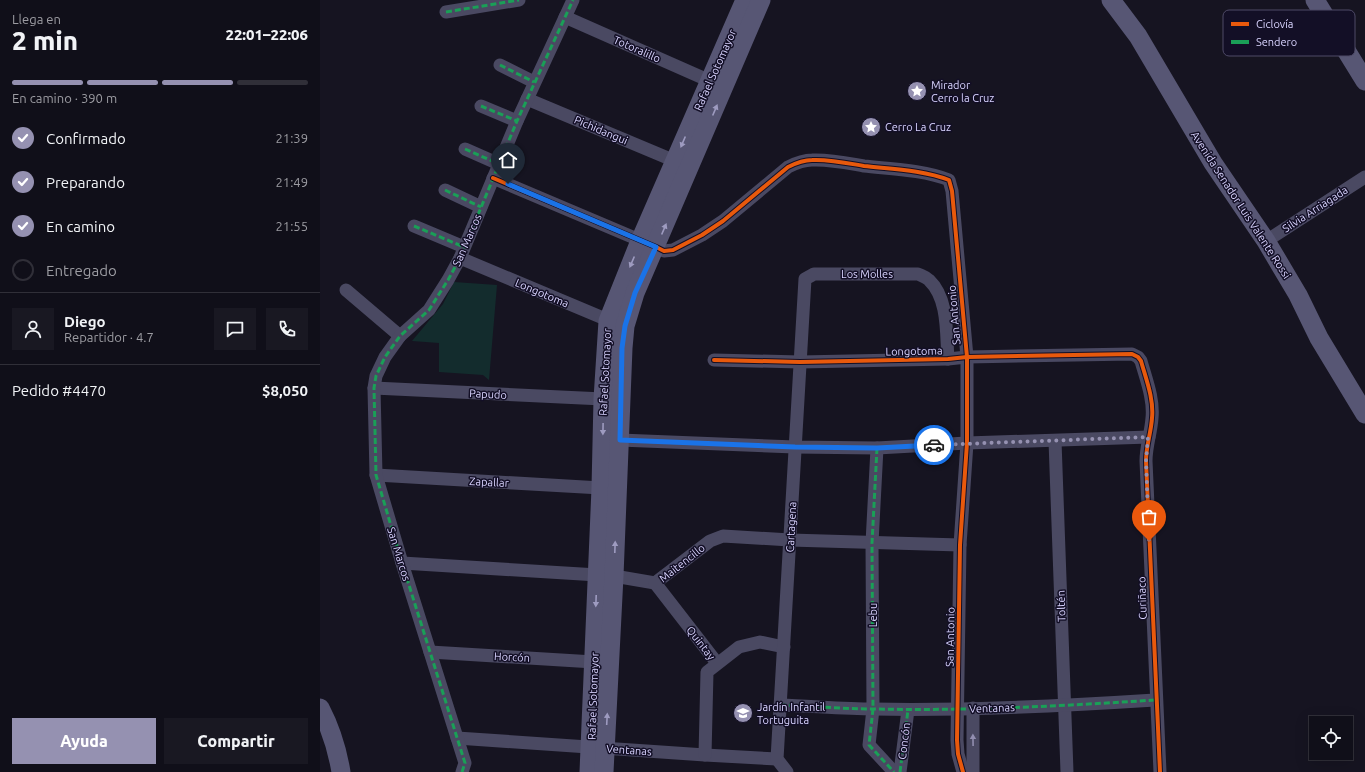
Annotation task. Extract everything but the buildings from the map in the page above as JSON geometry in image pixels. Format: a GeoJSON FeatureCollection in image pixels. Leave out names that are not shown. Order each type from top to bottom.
{"type":"FeatureCollection","features":[{"type":"Feature","properties":{"kind":"main road","name":"Rafael Sotomayor"},"geometry":{"type":"LineString","coordinates":[[589,772],[598,748],[606,576],[601,488],[603,399],[617,323],[648,244],[675,161],[745,0]]}},
{"type":"Feature","properties":{"kind":"main road","name":"Rafael Sotomayor"},"geometry":{"type":"LineString","coordinates":[[648,244],[761,0]]}},
{"type":"Feature","properties":{"kind":"main road","name":"Avenida Senador Luis Valente Rossi"},"geometry":{"type":"LineString","coordinates":[[1111,0],[1138,36],[1213,164],[1266,241],[1298,294],[1319,338],[1365,414]]}},
{"type":"Feature","properties":{"kind":"main road"},"geometry":{"type":"LineString","coordinates":[[1315,0],[1321,10]]}},
{"type":"Feature","properties":{"kind":"main road"},"geometry":{"type":"LineString","coordinates":[[1350,56],[1365,81]]}},
{"type":"Feature","properties":{"kind":"main road","name":"Rafael Sotomayor"},"geometry":{"type":"LineString","coordinates":[[604,772],[598,748],[594,662],[606,576],[620,440],[622,348],[617,323]]}},
{"type":"Feature","properties":{"kind":"main road"},"geometry":{"type":"LineString","coordinates":[[320,708],[328,724],[338,752],[341,772]]}},
{"type":"Feature","properties":{"kind":"street"},"geometry":{"type":"LineString","coordinates":[[446,12],[519,0]]}},
{"type":"Feature","properties":{"kind":"street","name":"San Marcos"},"geometry":{"type":"LineString","coordinates":[[462,772],[465,763],[376,475],[374,388],[380,367],[400,336],[429,310],[448,280],[462,253],[534,82],[573,0]]}},
{"type":"Feature","properties":{"kind":"street","name":"Totoralillo"},"geometry":{"type":"LineString","coordinates":[[565,17],[710,81]]}},
{"type":"Feature","properties":{"kind":"street"},"geometry":{"type":"LineString","coordinates":[[500,65],[534,82]]}},
{"type":"Feature","properties":{"kind":"street","name":"Pichidangui"},"geometry":{"type":"LineString","coordinates":[[527,99],[675,161]]}},
{"type":"Feature","properties":{"kind":"street"},"geometry":{"type":"LineString","coordinates":[[481,106],[517,121]]}},
{"type":"Feature","properties":{"kind":"street"},"geometry":{"type":"LineString","coordinates":[[465,149],[499,164]]}},
{"type":"Feature","properties":{"kind":"street","name":"San Antonio"},"geometry":{"type":"LineString","coordinates":[[648,244],[664,251],[673,250],[702,236],[788,167],[803,161],[819,160],[942,177],[949,180],[952,192],[967,357],[967,443],[960,545],[957,745],[963,772]]}},
{"type":"Feature","properties":{"kind":"street","name":"Silvia Arriagada"},"geometry":{"type":"LineString","coordinates":[[1266,241],[1365,177]]}},
{"type":"Feature","properties":{"kind":"street"},"geometry":{"type":"LineString","coordinates":[[493,178],[648,244]]}},
{"type":"Feature","properties":{"kind":"street"},"geometry":{"type":"LineString","coordinates":[[445,190],[481,206]]}},
{"type":"Feature","properties":{"kind":"street","name":"Longotoma"},"geometry":{"type":"LineString","coordinates":[[414,226],[462,253],[617,323]]}},
{"type":"Feature","properties":{"kind":"street","name":"Los Molles"},"geometry":{"type":"LineString","coordinates":[[805,279],[814,274],[918,274],[928,279]]}},
{"type":"Feature","properties":{"kind":"street","name":"Cartagena"},"geometry":{"type":"LineString","coordinates":[[777,759],[805,279]]}},
{"type":"Feature","properties":{"kind":"street","name":"San Antonio"},"geometry":{"type":"LineString","coordinates":[[928,279],[940,296],[944,316],[948,359]]}},
{"type":"Feature","properties":{"kind":"street"},"geometry":{"type":"LineString","coordinates":[[346,290],[400,336]]}},
{"type":"Feature","properties":{"kind":"street","name":"Longotoma"},"geometry":{"type":"LineString","coordinates":[[714,360],[800,362],[1132,354],[1137,356]]}},
{"type":"Feature","properties":{"kind":"street","name":"Curiñaco"},"geometry":{"type":"LineString","coordinates":[[1137,356],[1141,361],[1149,388],[1152,408],[1146,461],[1160,772]]}},
{"type":"Feature","properties":{"kind":"street","name":"Papudo"},"geometry":{"type":"LineString","coordinates":[[374,388],[603,399]]}},
{"type":"Feature","properties":{"kind":"street"},"geometry":{"type":"LineString","coordinates":[[620,440],[795,447],[877,448],[967,443],[1148,437]]}},
{"type":"Feature","properties":{"kind":"street","name":"Toltén"},"geometry":{"type":"LineString","coordinates":[[1055,441],[1067,772]]}},
{"type":"Feature","properties":{"kind":"street","name":"Lebu"},"geometry":{"type":"LineString","coordinates":[[877,448],[872,543],[873,710],[869,745],[894,772]]}},
{"type":"Feature","properties":{"kind":"street","name":"Zapallar"},"geometry":{"type":"LineString","coordinates":[[376,475],[601,488]]}},
{"type":"Feature","properties":{"kind":"street","name":"Maitencillo"},"geometry":{"type":"LineString","coordinates":[[402,563],[606,576],[655,583],[710,541],[718,537],[729,536],[790,540],[960,545]]}},
{"type":"Feature","properties":{"kind":"street","name":"Quintay"},"geometry":{"type":"LineString","coordinates":[[655,583],[717,663],[707,672],[705,755]]}},
{"type":"Feature","properties":{"kind":"street"},"geometry":{"type":"LineString","coordinates":[[717,663],[738,647],[760,642],[784,647]]}},
{"type":"Feature","properties":{"kind":"street","name":"Horcón"},"geometry":{"type":"LineString","coordinates":[[430,652],[594,662]]}},
{"type":"Feature","properties":{"kind":"street","name":"Ventanas"},"geometry":{"type":"LineString","coordinates":[[780,705],[873,710],[908,710],[1064,706],[1156,700]]}},
{"type":"Feature","properties":{"kind":"street"},"geometry":{"type":"LineString","coordinates":[[973,708],[974,772]]}},
{"type":"Feature","properties":{"kind":"street","name":"Concón"},"geometry":{"type":"LineString","coordinates":[[900,772],[908,710]]}},
{"type":"Feature","properties":{"kind":"street","name":"Ventanas"},"geometry":{"type":"LineString","coordinates":[[457,738],[777,759]]}},
{"type":"Feature","properties":{"kind":"street"},"geometry":{"type":"LineString","coordinates":[[777,759],[787,772]]}},
{"type":"Feature","properties":{"kind":"green space"},"geometry":{"type":"Polygon","coordinates":[[[454,282],[497,285],[489,380],[483,375],[439,372],[439,343],[412,341],[443,304],[454,282]]]}},
{"type":"Feature","properties":{"kind":"marked path"},"geometry":{"type":"LineString","coordinates":[[446,12],[519,0]]}},
{"type":"Feature","properties":{"kind":"marked path"},"geometry":{"type":"LineString","coordinates":[[462,772],[465,763],[376,475],[374,388],[376,376],[385,357],[400,336],[429,310],[460,258],[517,121],[573,0]]}},
{"type":"Feature","properties":{"kind":"marked path"},"geometry":{"type":"LineString","coordinates":[[500,65],[534,82]]}},
{"type":"Feature","properties":{"kind":"marked path"},"geometry":{"type":"LineString","coordinates":[[481,106],[517,121]]}},
{"type":"Feature","properties":{"kind":"marked path"},"geometry":{"type":"LineString","coordinates":[[465,149],[499,164]]}},
{"type":"Feature","properties":{"kind":"marked path"},"geometry":{"type":"LineString","coordinates":[[445,190],[481,207]]}},
{"type":"Feature","properties":{"kind":"marked path"},"geometry":{"type":"LineString","coordinates":[[414,226],[464,247]]}},
{"type":"Feature","properties":{"kind":"marked path"},"geometry":{"type":"LineString","coordinates":[[877,448],[872,543],[873,709],[869,745],[894,772]]}},
{"type":"Feature","properties":{"kind":"marked path"},"geometry":{"type":"LineString","coordinates":[[780,705],[862,709],[980,709],[1155,700]]}},
{"type":"Feature","properties":{"kind":"marked path"},"geometry":{"type":"LineString","coordinates":[[900,772],[908,710]]}},
{"type":"Feature","properties":{"kind":"cycle path"},"geometry":{"type":"LineString","coordinates":[[493,178],[664,251],[673,250],[702,235],[723,221],[788,167],[803,161],[831,161],[907,170],[929,174],[949,180],[952,191],[967,357],[967,443],[960,545],[957,740],[958,754],[963,772]]}},
{"type":"Feature","properties":{"kind":"cycle path"},"geometry":{"type":"LineString","coordinates":[[714,360],[800,362],[1132,354],[1138,357],[1141,361],[1152,404],[1146,461],[1160,772]]}},
{"type":"Feature","properties":{"kind":"way so far"},"geometry":{"type":"LineString","coordinates":[[934,445],[1148,437],[1146,461],[1149,541]]}},
{"type":"Feature","properties":{"kind":"place","name":"Mirador Cerro la Cruz"},"geometry":{"type":"Point","coordinates":[917,91]}},
{"type":"Feature","properties":{"kind":"place","name":"Cerro La Cruz"},"geometry":{"type":"Point","coordinates":[871,127]}},
{"type":"Feature","properties":{"kind":"place","name":"Jardín Infantil Tortuguita"},"geometry":{"type":"Point","coordinates":[743,713]}},
{"type":"Feature","properties":{"kind":"route"},"geometry":{"type":"LineString","coordinates":[[508,184],[656,247],[635,293],[625,326],[622,348],[620,440],[795,447],[877,448],[934,445]]}}]}
